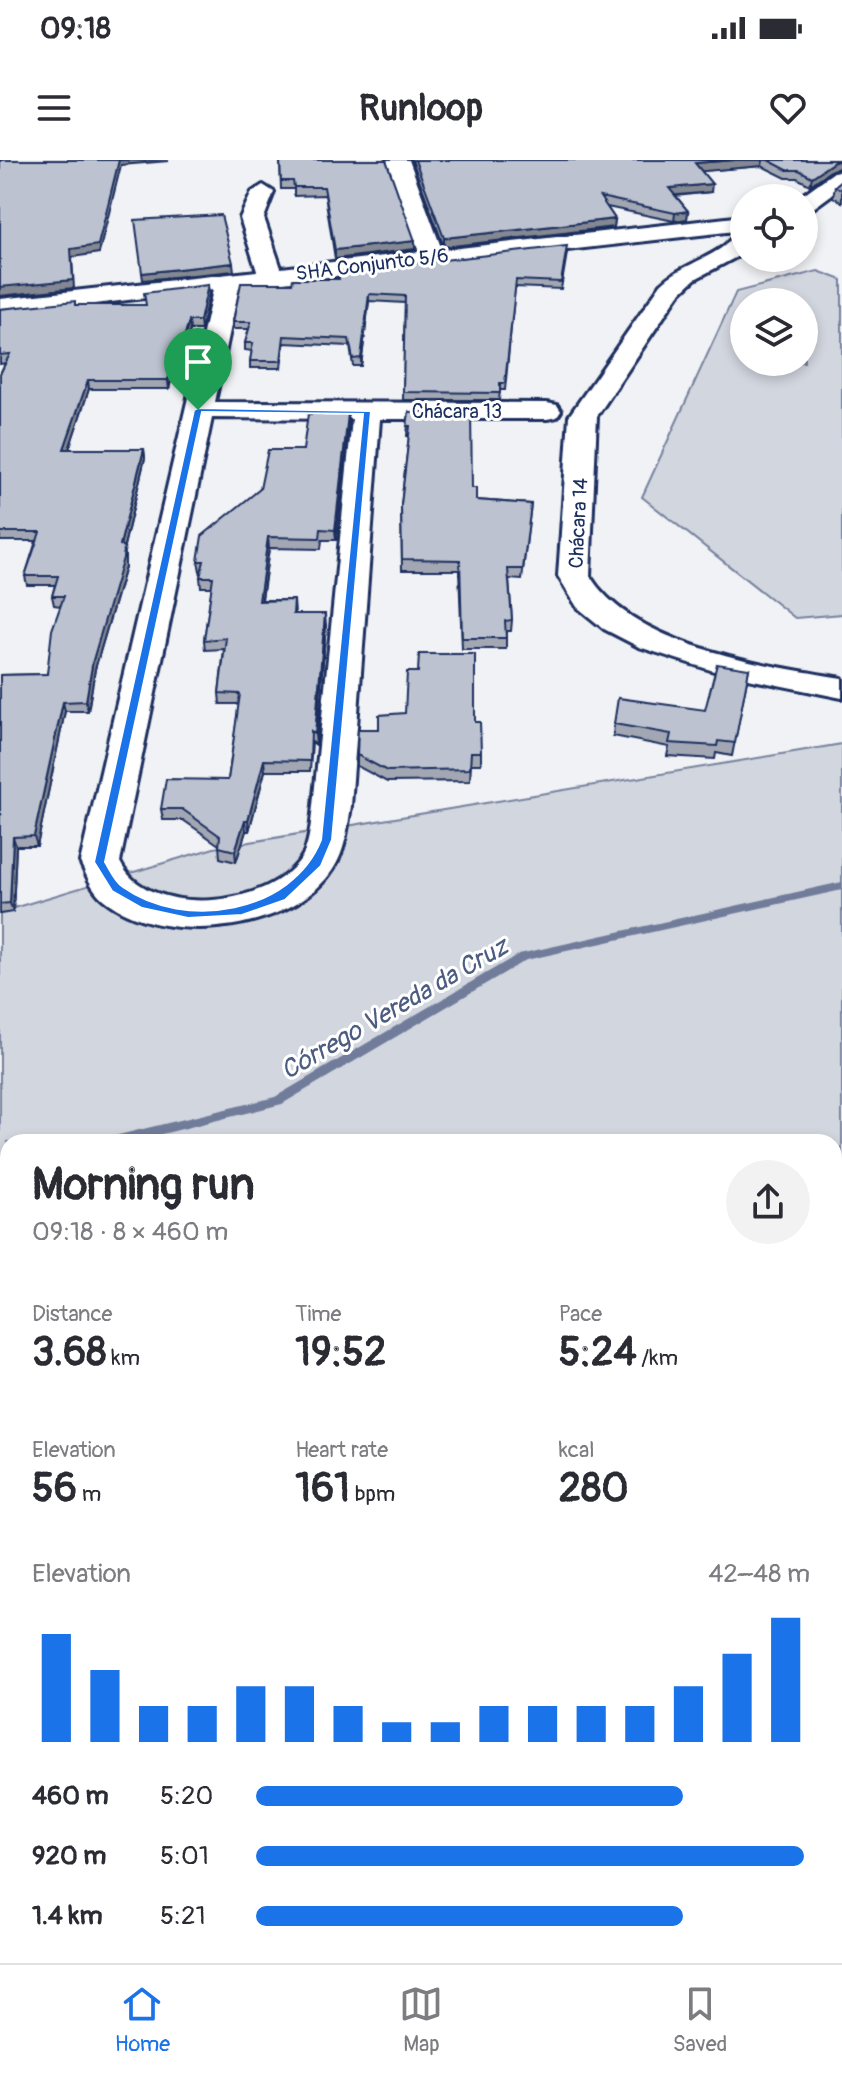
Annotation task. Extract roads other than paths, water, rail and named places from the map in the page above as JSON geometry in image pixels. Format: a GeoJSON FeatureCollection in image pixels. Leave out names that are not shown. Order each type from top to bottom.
{"type":"FeatureCollection","features":[{"type":"Feature","properties":{"kind":"street"},"geometry":{"type":"LineString","coordinates":[[398,160],[433,257]]}},
{"type":"Feature","properties":{"kind":"street"},"geometry":{"type":"LineString","coordinates":[[818,194],[842,177]]}},
{"type":"Feature","properties":{"kind":"street"},"geometry":{"type":"LineString","coordinates":[[263,192],[252,218],[271,275]]}},
{"type":"Feature","properties":{"kind":"street","name":"SHA Conjunto 5/6"},"geometry":{"type":"LineString","coordinates":[[0,307],[730,225]]}},
{"type":"Feature","properties":{"kind":"street","name":"Chácara 14"},"geometry":{"type":"LineString","coordinates":[[730,251],[692,270],[677,282],[647,319],[625,360],[596,394],[583,416],[574,576],[586,597],[650,641],[738,669],[842,688]]}},
{"type":"Feature","properties":{"kind":"street"},"geometry":{"type":"LineString","coordinates":[[228,280],[100,862],[116,889],[146,905],[188,914],[242,911],[280,897],[317,863],[326,840],[332,806],[367,411]]}},
{"type":"Feature","properties":{"kind":"street","name":"Chácara 13"},"geometry":{"type":"LineString","coordinates":[[198,410],[547,411]]}},
{"type":"Feature","properties":{"kind":"waterway","name":"Córrego Vereda da Cruz"},"geometry":{"type":"LineString","coordinates":[[143,1134],[278,1101],[523,957],[842,886]]}}]}
